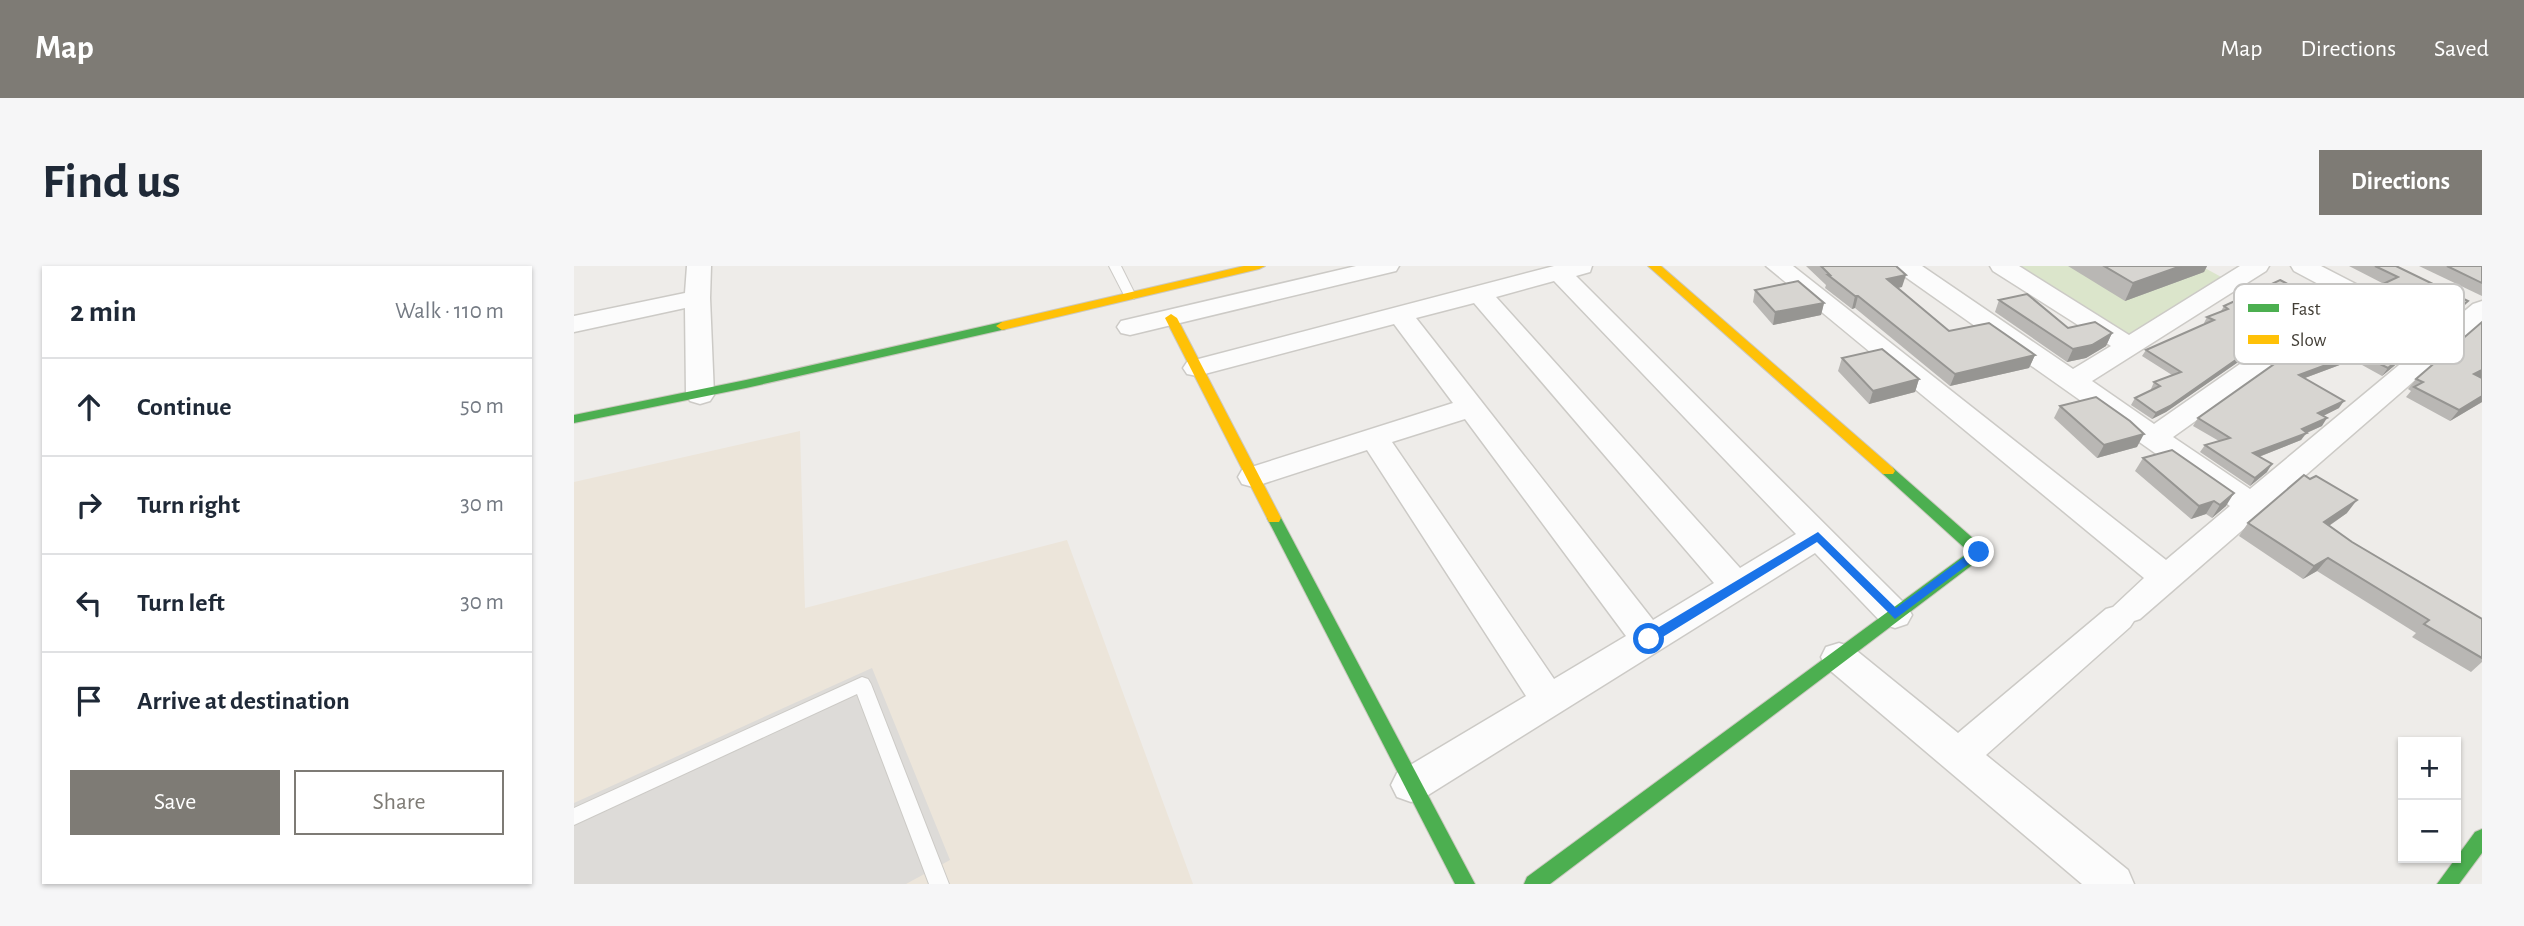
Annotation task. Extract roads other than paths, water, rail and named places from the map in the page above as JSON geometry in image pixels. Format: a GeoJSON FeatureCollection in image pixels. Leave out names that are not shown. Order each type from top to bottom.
{"type":"FeatureCollection","features":[{"type":"Feature","properties":{"kind":"street"},"geometry":{"type":"LineString","coordinates":[[699,266],[697,298],[700,394]]}},
{"type":"Feature","properties":{"kind":"street"},"geometry":{"type":"LineString","coordinates":[[574,418],[700,394],[1259,266]]}},
{"type":"Feature","properties":{"kind":"street"},"geometry":{"type":"LineString","coordinates":[[1534,884],[1979,552],[1654,266]]}},
{"type":"Feature","properties":{"kind":"street"},"geometry":{"type":"LineString","coordinates":[[1779,266],[2165,578]]}},
{"type":"Feature","properties":{"kind":"street"},"geometry":{"type":"LineString","coordinates":[[1906,266],[2251,505]]}},
{"type":"Feature","properties":{"kind":"street"},"geometry":{"type":"LineString","coordinates":[[2002,266],[2129,346]]}},
{"type":"Feature","properties":{"kind":"street"},"geometry":{"type":"LineString","coordinates":[[2210,266],[2246,273]]}},
{"type":"Feature","properties":{"kind":"street"},"geometry":{"type":"LineString","coordinates":[[2303,266],[2338,284]]}},
{"type":"Feature","properties":{"kind":"street"},"geometry":{"type":"LineString","coordinates":[[1130,327],[1370,268]]}},
{"type":"Feature","properties":{"kind":"street"},"geometry":{"type":"LineString","coordinates":[[1197,368],[1571,269],[1818,536],[1895,615]]}},
{"type":"Feature","properties":{"kind":"street"},"geometry":{"type":"LineString","coordinates":[[2073,381],[2246,273]]}},
{"type":"Feature","properties":{"kind":"street"},"geometry":{"type":"LineString","coordinates":[[1479,293],[1736,586]]}},
{"type":"Feature","properties":{"kind":"street"},"geometry":{"type":"LineString","coordinates":[[574,324],[697,298]]}},
{"type":"Feature","properties":{"kind":"street"},"geometry":{"type":"LineString","coordinates":[[1400,314],[1649,639]]}},
{"type":"Feature","properties":{"kind":"street"},"geometry":{"type":"LineString","coordinates":[[1171,318],[1411,785],[1465,884]]}},
{"type":"Feature","properties":{"kind":"street"},"geometry":{"type":"LineString","coordinates":[[2154,437],[2258,364]]}},
{"type":"Feature","properties":{"kind":"street"},"geometry":{"type":"LineString","coordinates":[[1958,756],[2417,364]]}},
{"type":"Feature","properties":{"kind":"street"},"geometry":{"type":"LineString","coordinates":[[1253,477],[1471,407]]}},
{"type":"Feature","properties":{"kind":"street"},"geometry":{"type":"LineString","coordinates":[[1374,438],[1549,701]]}},
{"type":"Feature","properties":{"kind":"street"},"geometry":{"type":"LineString","coordinates":[[1411,785],[1818,536]]}},
{"type":"Feature","properties":{"kind":"street"},"geometry":{"type":"LineString","coordinates":[[1839,657],[2113,884]]}},
{"type":"Feature","properties":{"kind":"street"},"geometry":{"type":"LineString","coordinates":[[2447,884],[2482,838]]}},
{"type":"Feature","properties":{"kind":"lane"},"geometry":{"type":"LineString","coordinates":[[1115,266],[1130,296]]}},
{"type":"Feature","properties":{"kind":"lane"},"geometry":{"type":"LineString","coordinates":[[574,817],[862,684],[939,884]]}}]}
